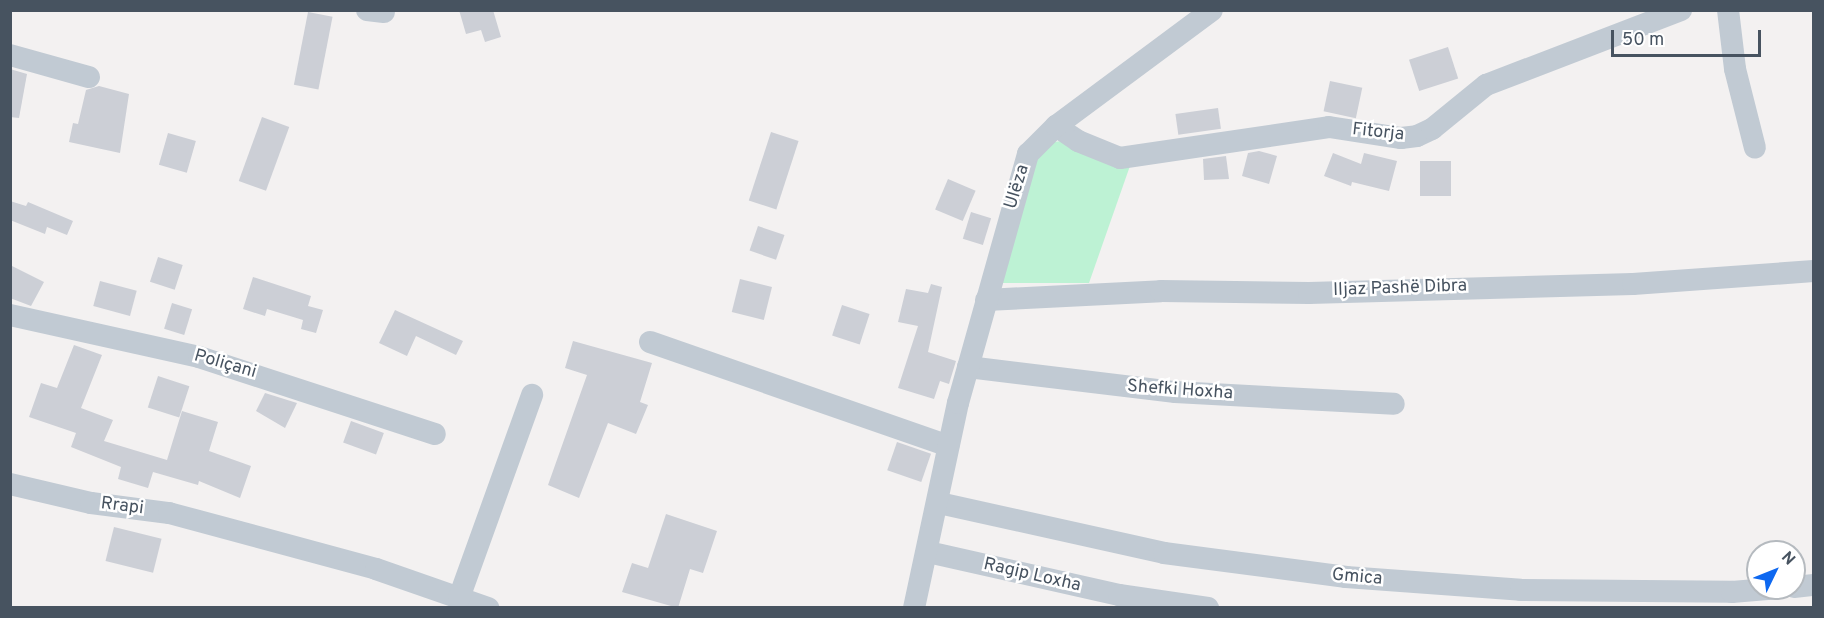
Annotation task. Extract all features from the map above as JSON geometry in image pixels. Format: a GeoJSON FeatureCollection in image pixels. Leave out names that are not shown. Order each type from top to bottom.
{"type":"FeatureCollection","features":[{"type":"Feature","properties":{"kind":"street","name":"Ulëza"},"geometry":{"type":"LineString","coordinates":[[914,608],[939,503],[948,446],[1020,172],[1040,139],[1212,10]]}},
{"type":"Feature","properties":{"kind":"street","name":"Fitorja"},"geometry":{"type":"LineString","coordinates":[[1056,126],[1078,141],[1120,158],[1329,127],[1401,138],[1417,136],[1432,129],[1486,85],[1681,10]]}},
{"type":"Feature","properties":{"kind":"street"},"geometry":{"type":"LineString","coordinates":[[1728,10],[1735,69],[1755,148]]}},
{"type":"Feature","properties":{"kind":"street"},"geometry":{"type":"LineString","coordinates":[[10,55],[89,77]]}},
{"type":"Feature","properties":{"kind":"street","name":"Iljaz Pashë Dibra"},"geometry":{"type":"LineString","coordinates":[[986,300],[1161,291],[1309,293],[1633,284],[1814,271]]}},
{"type":"Feature","properties":{"kind":"street","name":"Poliçani"},"geometry":{"type":"LineString","coordinates":[[10,315],[200,357],[435,434]]}},
{"type":"Feature","properties":{"kind":"street"},"geometry":{"type":"LineString","coordinates":[[650,342],[948,446]]}},
{"type":"Feature","properties":{"kind":"street","name":"Shefki Hoxha"},"geometry":{"type":"LineString","coordinates":[[968,367],[1175,392],[1394,404]]}},
{"type":"Feature","properties":{"kind":"street"},"geometry":{"type":"LineString","coordinates":[[459,598],[532,395]]}},
{"type":"Feature","properties":{"kind":"street","name":"Rrapi"},"geometry":{"type":"LineString","coordinates":[[10,484],[91,503],[169,513],[376,569],[488,608]]}},
{"type":"Feature","properties":{"kind":"street","name":"Gmica"},"geometry":{"type":"LineString","coordinates":[[939,503],[1164,553],[1346,577],[1521,590],[1746,591]]}},
{"type":"Feature","properties":{"kind":"street","name":"Ragip Loxha"},"geometry":{"type":"LineString","coordinates":[[928,552],[1119,595],[1208,608]]}},
{"type":"Feature","properties":{"kind":"green space"},"geometry":{"type":"Polygon","coordinates":[[[1067,140],[1131,163],[1089,283],[998,283],[1042,144],[1067,140]]]}},
{"type":"Feature","properties":{"kind":"building"},"geometry":{"type":"Polygon","coordinates":[[[459,10],[493,10],[501,37],[485,42],[481,30],[466,34],[459,10]]]}},
{"type":"Feature","properties":{"kind":"building"},"geometry":{"type":"Polygon","coordinates":[[[308,12],[333,17],[318,89],[294,85],[308,12]]]}},
{"type":"Feature","properties":{"kind":"building"},"geometry":{"type":"Polygon","coordinates":[[[1448,47],[1458,78],[1419,91],[1409,60],[1448,47]]]}},
{"type":"Feature","properties":{"kind":"building"},"geometry":{"type":"Polygon","coordinates":[[[10,69],[27,74],[19,118],[10,117],[10,69]]]}},
{"type":"Feature","properties":{"kind":"building"},"geometry":{"type":"Polygon","coordinates":[[[1330,81],[1362,88],[1356,118],[1324,111],[1330,81]]]}},
{"type":"Feature","properties":{"kind":"building"},"geometry":{"type":"Polygon","coordinates":[[[99,86],[129,94],[120,153],[69,142],[73,123],[78,124],[86,90],[99,86]]]}},
{"type":"Feature","properties":{"kind":"building"},"geometry":{"type":"Polygon","coordinates":[[[1218,108],[1221,129],[1178,135],[1175,114],[1218,108]]]}},
{"type":"Feature","properties":{"kind":"building"},"geometry":{"type":"Polygon","coordinates":[[[262,117],[289,127],[266,191],[239,181],[262,117]]]}},
{"type":"Feature","properties":{"kind":"building"},"geometry":{"type":"Polygon","coordinates":[[[771,132],[799,141],[776,209],[749,200],[771,132]]]}},
{"type":"Feature","properties":{"kind":"building"},"geometry":{"type":"Polygon","coordinates":[[[168,133],[196,141],[187,173],[159,165],[168,133]]]}},
{"type":"Feature","properties":{"kind":"building"},"geometry":{"type":"Polygon","coordinates":[[[1259,151],[1277,156],[1269,184],[1242,176],[1248,153],[1259,151]]]}},
{"type":"Feature","properties":{"kind":"building"},"geometry":{"type":"Polygon","coordinates":[[[1333,153],[1361,164],[1364,153],[1397,161],[1389,191],[1352,182],[1351,186],[1324,176],[1333,153]]]}},
{"type":"Feature","properties":{"kind":"building"},"geometry":{"type":"Polygon","coordinates":[[[1226,156],[1229,179],[1204,180],[1203,159],[1226,156]]]}},
{"type":"Feature","properties":{"kind":"building"},"geometry":{"type":"Polygon","coordinates":[[[1420,161],[1451,161],[1451,196],[1420,196],[1420,161]]]}},
{"type":"Feature","properties":{"kind":"building"},"geometry":{"type":"Polygon","coordinates":[[[948,179],[976,191],[963,221],[935,209],[948,179]]]}},
{"type":"Feature","properties":{"kind":"building"},"geometry":{"type":"Polygon","coordinates":[[[10,201],[26,206],[28,202],[73,221],[67,235],[47,227],[45,234],[10,220],[10,201]]]}},
{"type":"Feature","properties":{"kind":"building"},"geometry":{"type":"Polygon","coordinates":[[[971,212],[991,218],[983,245],[963,239],[971,212]]]}},
{"type":"Feature","properties":{"kind":"building"},"geometry":{"type":"Polygon","coordinates":[[[758,226],[784,235],[776,260],[750,251],[758,226]]]}},
{"type":"Feature","properties":{"kind":"building"},"geometry":{"type":"Polygon","coordinates":[[[158,257],[183,265],[175,290],[150,282],[158,257]]]}},
{"type":"Feature","properties":{"kind":"building"},"geometry":{"type":"Polygon","coordinates":[[[10,265],[44,282],[31,306],[10,298],[10,265]]]}},
{"type":"Feature","properties":{"kind":"building"},"geometry":{"type":"Polygon","coordinates":[[[253,277],[311,296],[308,306],[323,310],[316,333],[301,329],[303,320],[267,309],[265,316],[243,309],[253,277]]]}},
{"type":"Feature","properties":{"kind":"building"},"geometry":{"type":"Polygon","coordinates":[[[740,279],[772,287],[764,320],[732,312],[740,279]]]}},
{"type":"Feature","properties":{"kind":"building"},"geometry":{"type":"Polygon","coordinates":[[[100,281],[137,291],[130,316],[93,306],[100,281]]]}},
{"type":"Feature","properties":{"kind":"building"},"geometry":{"type":"Polygon","coordinates":[[[931,284],[942,287],[928,352],[956,361],[949,384],[940,381],[934,399],[898,388],[918,326],[898,322],[906,289],[928,293],[931,284]]]}},
{"type":"Feature","properties":{"kind":"building"},"geometry":{"type":"Polygon","coordinates":[[[172,303],[192,309],[184,335],[164,329],[172,303]]]}},
{"type":"Feature","properties":{"kind":"building"},"geometry":{"type":"Polygon","coordinates":[[[842,305],[870,314],[860,344],[832,335],[842,305]]]}},
{"type":"Feature","properties":{"kind":"building"},"geometry":{"type":"Polygon","coordinates":[[[395,310],[463,341],[456,355],[416,336],[407,356],[379,343],[395,310]]]}},
{"type":"Feature","properties":{"kind":"building"},"geometry":{"type":"Polygon","coordinates":[[[573,341],[652,363],[640,402],[648,405],[636,434],[608,423],[579,498],[548,485],[587,375],[565,368],[573,341]]]}},
{"type":"Feature","properties":{"kind":"building"},"geometry":{"type":"Polygon","coordinates":[[[74,345],[102,355],[81,408],[113,420],[104,441],[167,460],[182,411],[218,422],[209,451],[251,466],[240,498],[199,481],[198,485],[153,472],[148,488],[118,479],[121,467],[71,447],[76,433],[29,417],[41,383],[57,388],[74,345]]]}},
{"type":"Feature","properties":{"kind":"building"},"geometry":{"type":"Polygon","coordinates":[[[158,376],[189,386],[179,418],[148,407],[158,376]]]}},
{"type":"Feature","properties":{"kind":"building"},"geometry":{"type":"Polygon","coordinates":[[[265,393],[297,403],[285,428],[256,411],[265,393]]]}},
{"type":"Feature","properties":{"kind":"building"},"geometry":{"type":"Polygon","coordinates":[[[351,421],[384,433],[376,455],[343,443],[351,421]]]}},
{"type":"Feature","properties":{"kind":"building"},"geometry":{"type":"Polygon","coordinates":[[[897,442],[931,454],[921,482],[887,470],[897,442]]]}},
{"type":"Feature","properties":{"kind":"building"},"geometry":{"type":"Polygon","coordinates":[[[666,514],[717,531],[703,573],[690,569],[678,608],[622,592],[632,563],[648,568],[666,514]]]}},
{"type":"Feature","properties":{"kind":"building"},"geometry":{"type":"Polygon","coordinates":[[[114,527],[162,539],[153,573],[106,561],[114,527]]]}}]}
